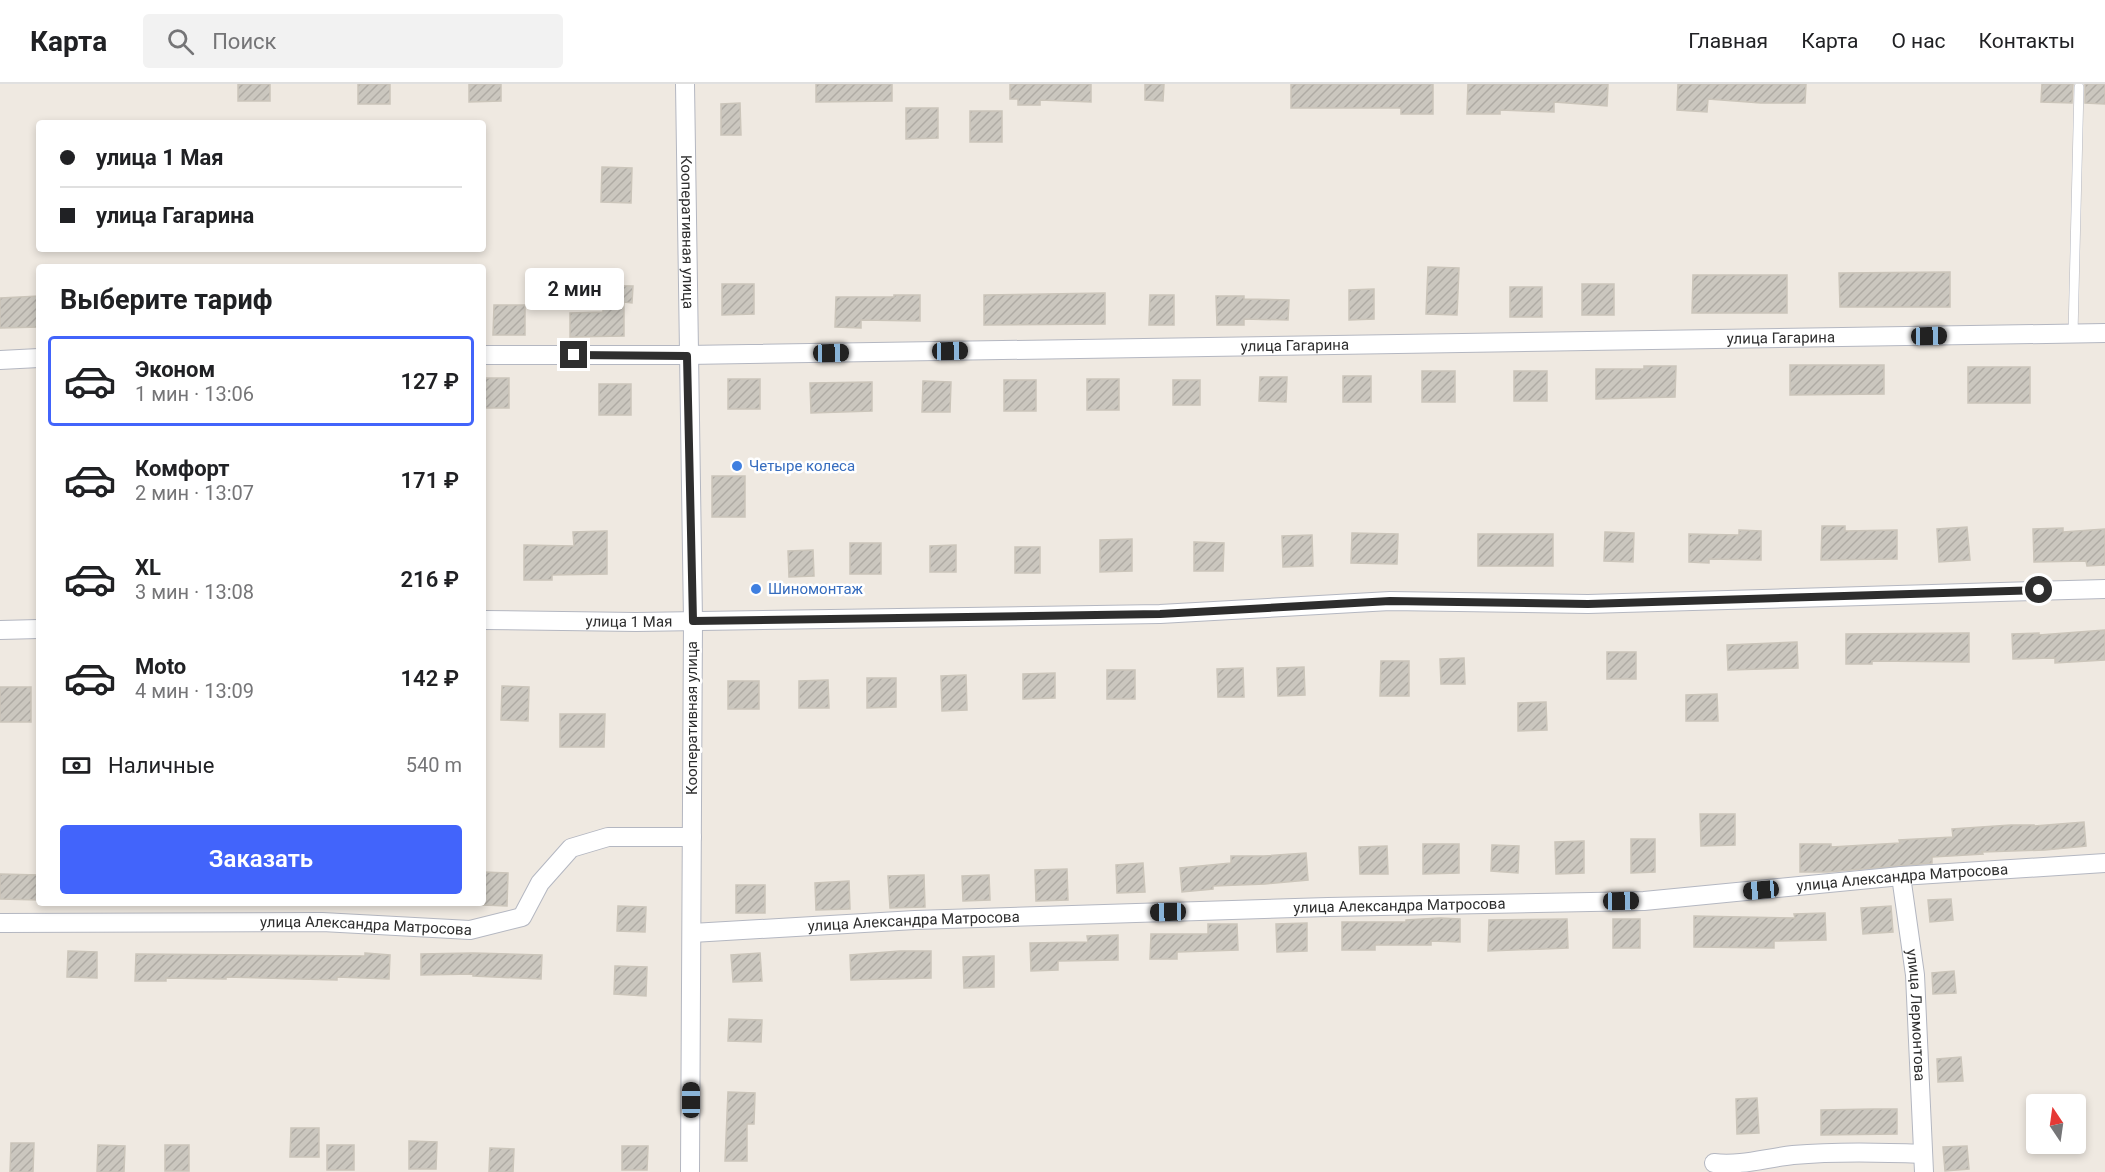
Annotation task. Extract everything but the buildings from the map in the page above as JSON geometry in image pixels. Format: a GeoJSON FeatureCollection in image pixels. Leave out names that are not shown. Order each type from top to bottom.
{"type":"FeatureCollection","features":[{"type":"Feature","properties":{"kind":"street","name":"Кооперативная улица"},"geometry":{"type":"LineString","coordinates":[[685,84],[687,356],[693,621],[690,1172]]}},
{"type":"Feature","properties":{"kind":"street","name":"улица Гагарина"},"geometry":{"type":"LineString","coordinates":[[486,355],[687,356],[2105,333]]}},
{"type":"Feature","properties":{"kind":"street"},"geometry":{"type":"LineString","coordinates":[[0,360],[36,358]]}},
{"type":"Feature","properties":{"kind":"street","name":"улица 1 Мая"},"geometry":{"type":"LineString","coordinates":[[486,620],[636,622],[1160,614],[1390,601],[1588,604],[2105,589]]}},
{"type":"Feature","properties":{"kind":"street"},"geometry":{"type":"LineString","coordinates":[[0,630],[36,629]]}},
{"type":"Feature","properties":{"kind":"street","name":"улица Александра Матросова"},"geometry":{"type":"LineString","coordinates":[[0,923],[322,922],[470,930],[522,917],[540,883],[571,848],[608,837],[692,837]]}},
{"type":"Feature","properties":{"kind":"street","name":"улица Александра Матросова"},"geometry":{"type":"LineString","coordinates":[[692,933],[915,920],[1305,908],[1644,901],[1901,876],[2105,862]]}},
{"type":"Feature","properties":{"kind":"street","name":"улица Лермонтова"},"geometry":{"type":"LineString","coordinates":[[1714,1162],[1734,1165],[1791,1156],[1860,1150],[1924,1163],[1915,975],[1901,876]]}},
{"type":"Feature","properties":{"kind":"lane"},"geometry":{"type":"LineString","coordinates":[[2073,334],[2079,87]]}},
{"type":"Feature","properties":{"kind":"place","name":"Четыре колеса"},"geometry":{"type":"Point","coordinates":[737,466]}},
{"type":"Feature","properties":{"kind":"place","name":"Шиномонтаж"},"geometry":{"type":"Point","coordinates":[756,589]}},
{"type":"Feature","properties":{"kind":"route"},"geometry":{"type":"LineString","coordinates":[[574,355],[687,356],[693,621],[1160,614],[1390,601],[1588,604],[2039,590]]}}]}
